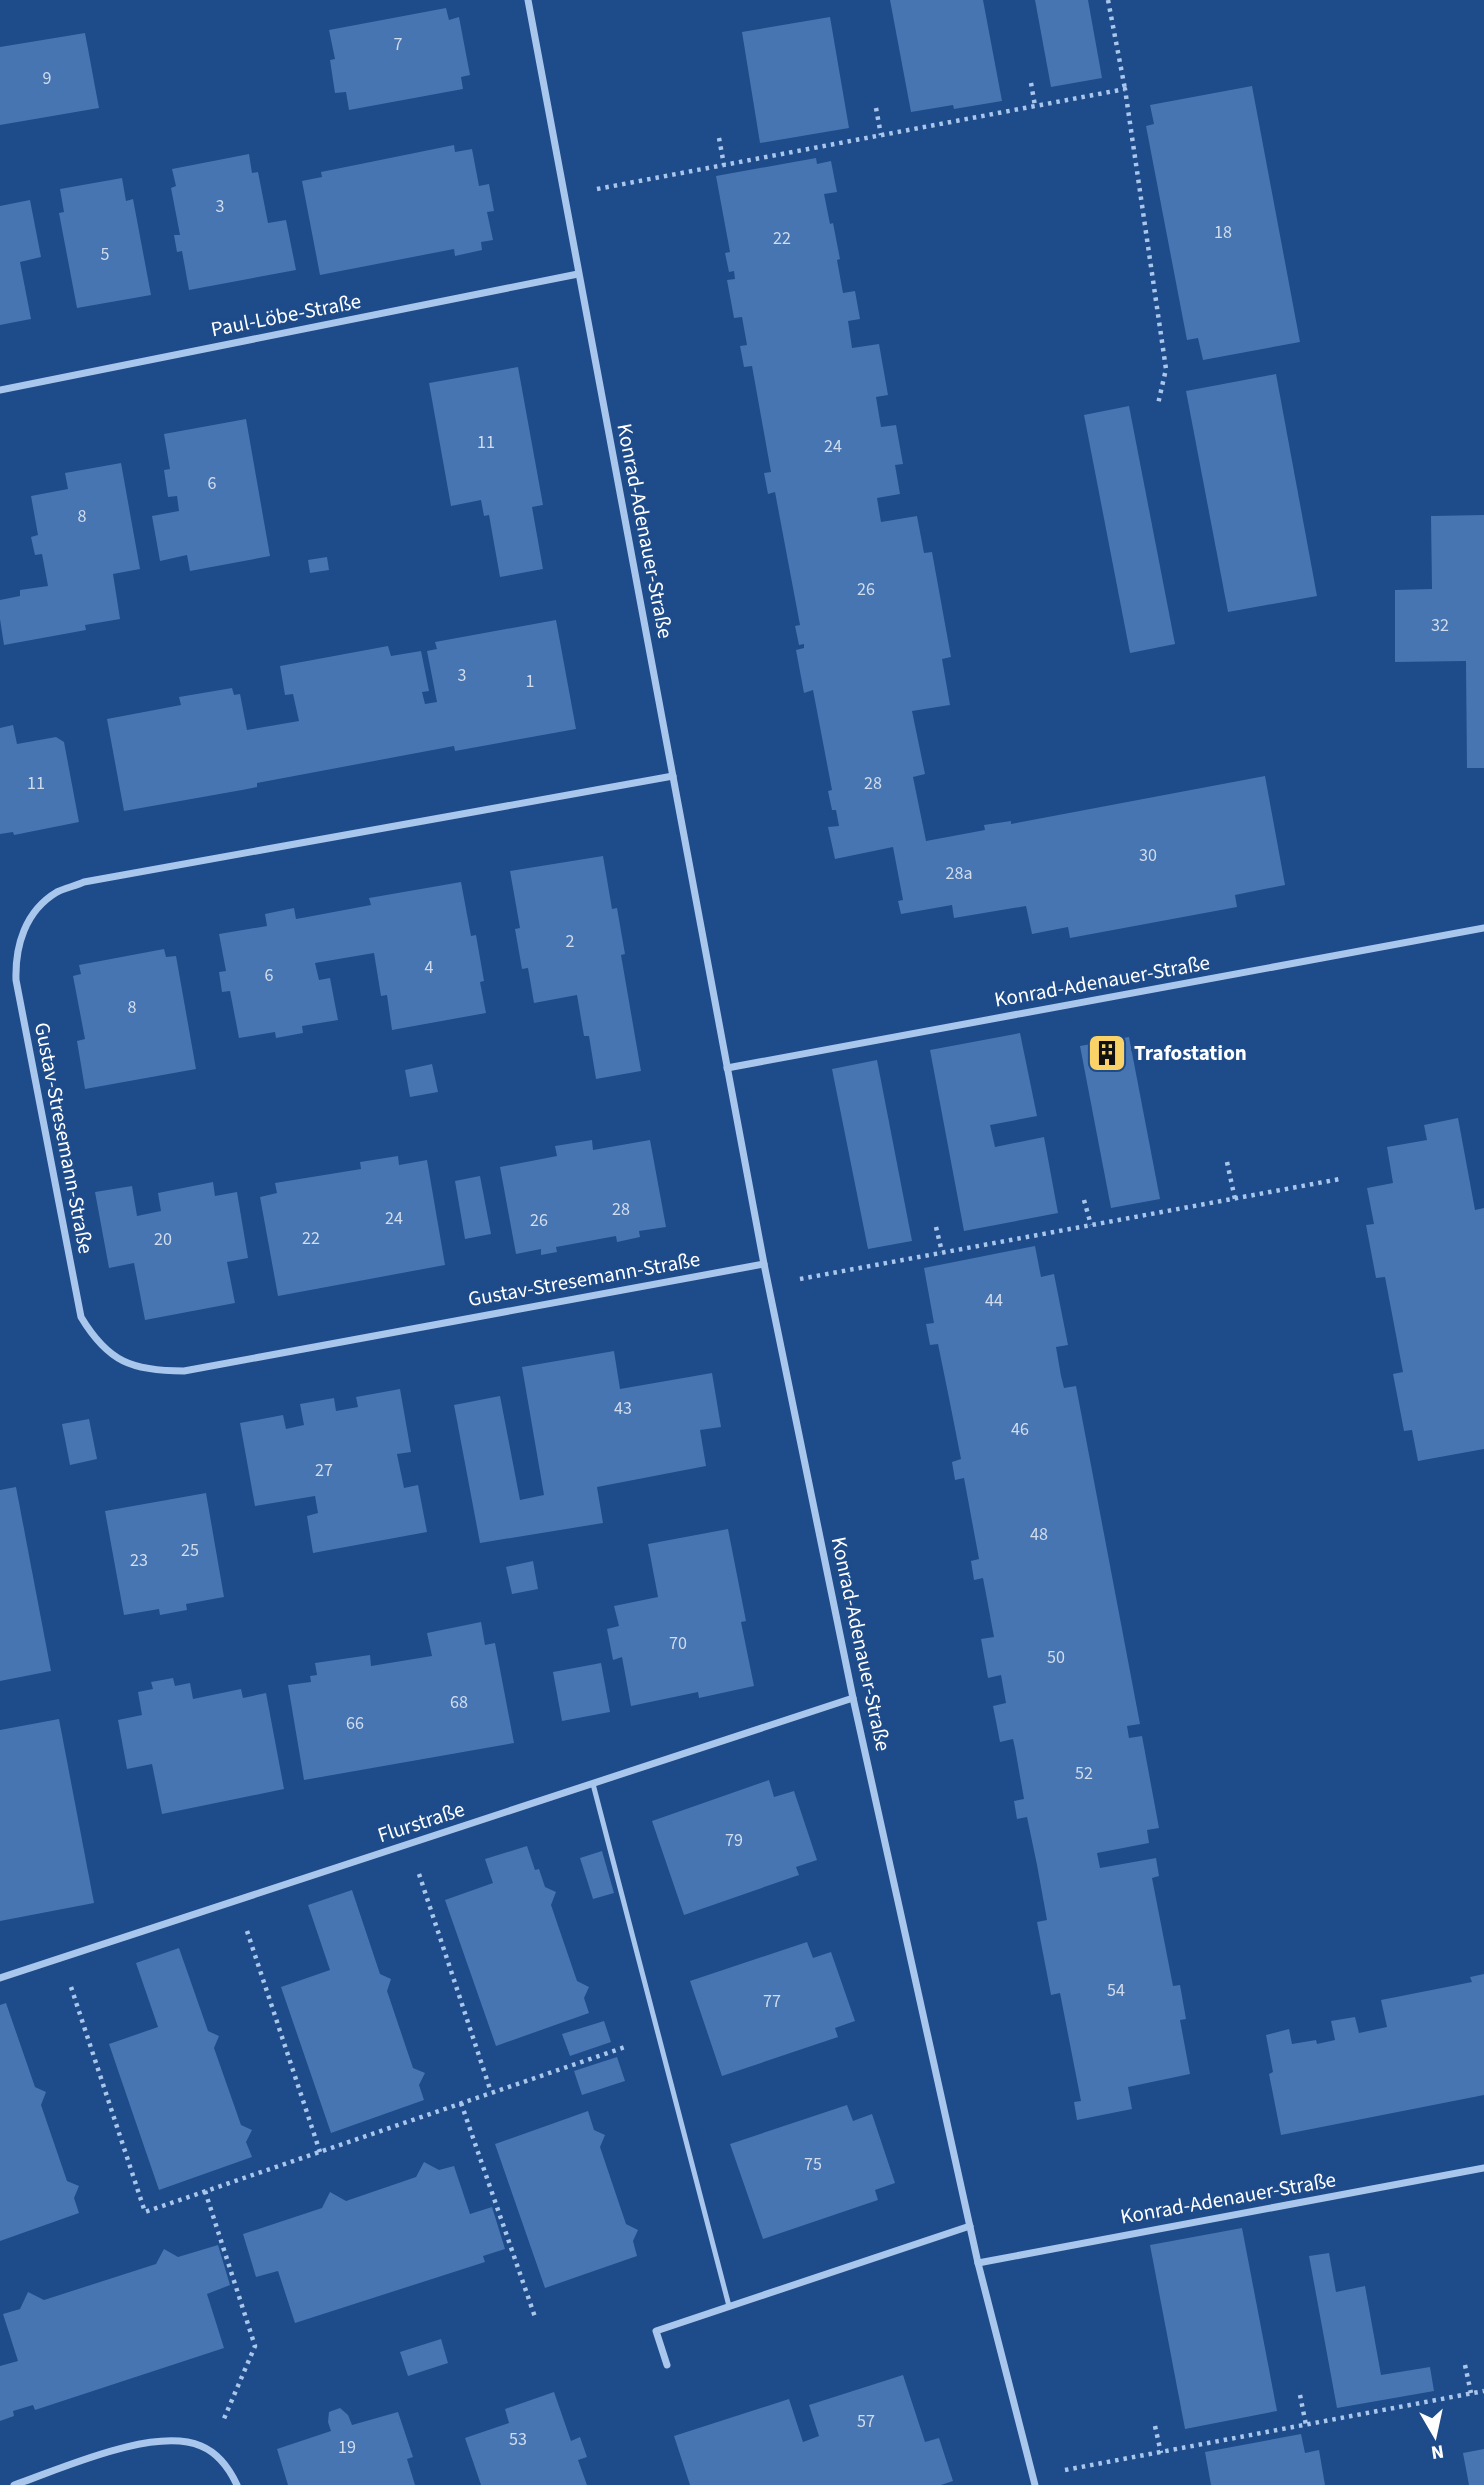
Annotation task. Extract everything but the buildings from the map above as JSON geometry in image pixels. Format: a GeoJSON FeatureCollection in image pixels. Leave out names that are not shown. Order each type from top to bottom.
{"type":"FeatureCollection","features":[{"type":"Feature","properties":{"kind":"street","name":"Konrad-Adenauer-Straße"},"geometry":{"type":"LineString","coordinates":[[528,0],[764,1264],[853,1698],[978,2263],[1034,2481]]}},
{"type":"Feature","properties":{"kind":"street","name":"Paul-Löbe-Straße"},"geometry":{"type":"LineString","coordinates":[[0,390],[578,274]]}},
{"type":"Feature","properties":{"kind":"street","name":"Gustav-Stresemann-Straße"},"geometry":{"type":"LineString","coordinates":[[673,776],[84,883],[57,892],[30,918],[20,938],[15,958],[18,994],[81,1317],[100,1344],[127,1363],[153,1371],[184,1371],[764,1264]]}},
{"type":"Feature","properties":{"kind":"street","name":"Konrad-Adenauer-Straße"},"geometry":{"type":"LineString","coordinates":[[727,1068],[1484,928]]}},
{"type":"Feature","properties":{"kind":"street","name":"Flurstraße"},"geometry":{"type":"LineString","coordinates":[[0,1978],[853,1698]]}},
{"type":"Feature","properties":{"kind":"street","name":"Konrad-Adenauer-Straße"},"geometry":{"type":"LineString","coordinates":[[978,2263],[1484,2168]]}},
{"type":"Feature","properties":{"kind":"street"},"geometry":{"type":"LineString","coordinates":[[667,2365],[656,2331],[970,2226]]}},
{"type":"Feature","properties":{"kind":"street"},"geometry":{"type":"LineString","coordinates":[[14,2485],[129,2446],[169,2440],[202,2446],[228,2467],[237,2485]]}},
{"type":"Feature","properties":{"kind":"lane"},"geometry":{"type":"LineString","coordinates":[[593,1784],[729,2306]]}},
{"type":"Feature","properties":{"kind":"path"},"geometry":{"type":"LineString","coordinates":[[1108,0],[1125,89],[1166,369],[1158,404]]}},
{"type":"Feature","properties":{"kind":"path"},"geometry":{"type":"LineString","coordinates":[[1031,83],[1035,106]]}},
{"type":"Feature","properties":{"kind":"path"},"geometry":{"type":"LineString","coordinates":[[564,195],[1125,89]]}},
{"type":"Feature","properties":{"kind":"path"},"geometry":{"type":"LineString","coordinates":[[876,108],[881,135]]}},
{"type":"Feature","properties":{"kind":"path"},"geometry":{"type":"LineString","coordinates":[[719,138],[724,165]]}},
{"type":"Feature","properties":{"kind":"path"},"geometry":{"type":"LineString","coordinates":[[1227,1162],[1235,1199]]}},
{"type":"Feature","properties":{"kind":"path"},"geometry":{"type":"LineString","coordinates":[[769,1284],[1340,1179]]}},
{"type":"Feature","properties":{"kind":"path"},"geometry":{"type":"LineString","coordinates":[[1084,1200],[1091,1225]]}},
{"type":"Feature","properties":{"kind":"path"},"geometry":{"type":"LineString","coordinates":[[936,1227],[942,1252]]}},
{"type":"Feature","properties":{"kind":"path"},"geometry":{"type":"LineString","coordinates":[[409,1844],[491,2092]]}},
{"type":"Feature","properties":{"kind":"path"},"geometry":{"type":"LineString","coordinates":[[237,1901],[320,2152]]}},
{"type":"Feature","properties":{"kind":"path"},"geometry":{"type":"LineString","coordinates":[[61,1958],[145,2212],[659,2035]]}},
{"type":"Feature","properties":{"kind":"path"},"geometry":{"type":"LineString","coordinates":[[461,2103],[535,2317]]}},
{"type":"Feature","properties":{"kind":"path"},"geometry":{"type":"LineString","coordinates":[[205,2191],[256,2346],[210,2452]]}},
{"type":"Feature","properties":{"kind":"path"},"geometry":{"type":"LineString","coordinates":[[1465,2365],[1471,2393]]}},
{"type":"Feature","properties":{"kind":"path"},"geometry":{"type":"LineString","coordinates":[[1034,2481],[1161,2453],[1484,2391]]}},
{"type":"Feature","properties":{"kind":"path"},"geometry":{"type":"LineString","coordinates":[[1300,2395],[1306,2425]]}},
{"type":"Feature","properties":{"kind":"path"},"geometry":{"type":"LineString","coordinates":[[1155,2426],[1161,2453]]}},
{"type":"Feature","properties":{"kind":"place","name":"Trafostation"},"geometry":{"type":"Point","coordinates":[1107,1053]}}]}
